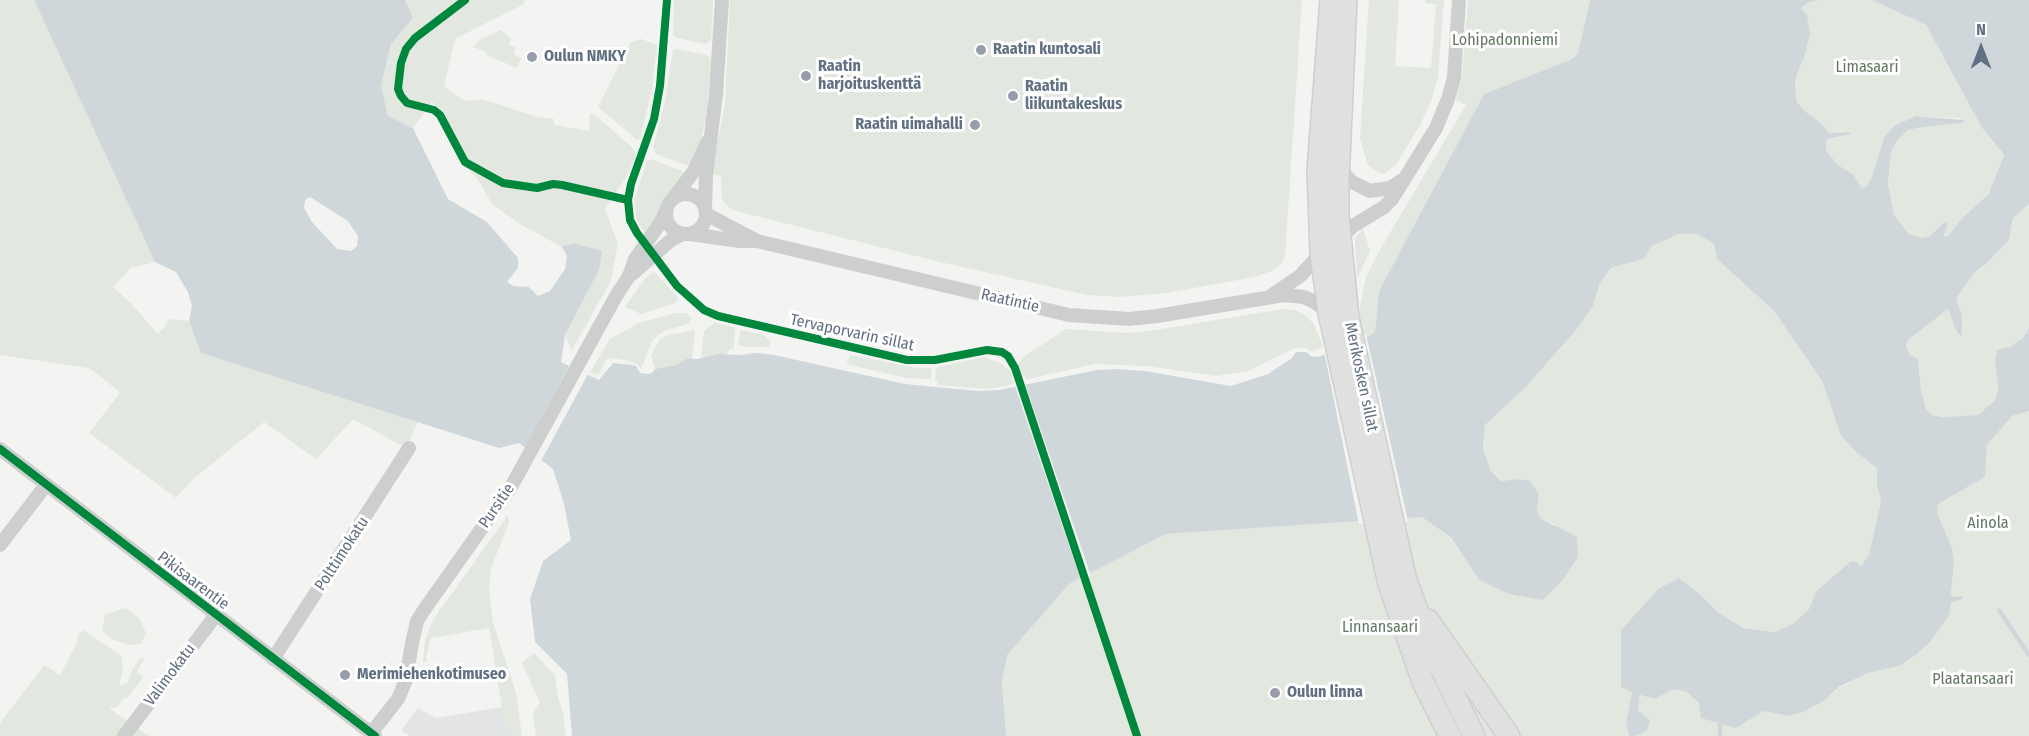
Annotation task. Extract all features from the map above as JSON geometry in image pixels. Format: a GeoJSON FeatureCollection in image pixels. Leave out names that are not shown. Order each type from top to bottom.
{"type":"FeatureCollection","features":[{"type":"Feature","properties":{"kind":"main road","name":"Merikosken sillat"},"geometry":{"type":"LineString","coordinates":[[1331,0],[1318,170],[1321,253],[1402,585],[1423,682],[1450,736]]}},
{"type":"Feature","properties":{"kind":"main road","name":"Merikosken sillat"},"geometry":{"type":"LineString","coordinates":[[1336,317],[1340,238],[1339,156],[1346,0]]}},
{"type":"Feature","properties":{"kind":"main road","name":"Merikosken sillat"},"geometry":{"type":"LineString","coordinates":[[1402,585],[1474,736]]}},
{"type":"Feature","properties":{"kind":"main road"},"geometry":{"type":"LineString","coordinates":[[1402,585],[1509,736]]}},
{"type":"Feature","properties":{"kind":"street"},"geometry":{"type":"LineString","coordinates":[[711,134],[694,171],[667,206],[666,217],[671,228],[687,234],[702,226],[705,210],[722,0]]}},
{"type":"Feature","properties":{"kind":"street"},"geometry":{"type":"LineString","coordinates":[[1340,238],[1353,226],[1389,203],[1436,128],[1454,78],[1459,0]]}},
{"type":"Feature","properties":{"kind":"street"},"geometry":{"type":"LineString","coordinates":[[1339,156],[1345,175],[1360,188],[1370,191],[1390,188],[1406,175]]}},
{"type":"Feature","properties":{"kind":"street"},"geometry":{"type":"LineString","coordinates":[[675,197],[680,194],[698,197],[705,210]]}},
{"type":"Feature","properties":{"kind":"street","name":"Raatintie"},"geometry":{"type":"LineString","coordinates":[[705,210],[757,241]]}},
{"type":"Feature","properties":{"kind":"street","name":"Pursitie"},"geometry":{"type":"LineString","coordinates":[[373,734],[398,699],[406,680],[417,621],[511,487],[629,276],[635,259],[666,211]]}},
{"type":"Feature","properties":{"kind":"street","name":"Raatintie"},"geometry":{"type":"LineString","coordinates":[[687,234],[757,241],[1070,315],[1129,319],[1284,295],[1304,297],[1322,306],[1336,317]]}},
{"type":"Feature","properties":{"kind":"street","name":"Pursitie"},"geometry":{"type":"LineString","coordinates":[[629,276],[671,240],[687,234]]}},
{"type":"Feature","properties":{"kind":"street","name":"Raatintie"},"geometry":{"type":"LineString","coordinates":[[1267,297],[1300,276],[1321,253]]}},
{"type":"Feature","properties":{"kind":"street","name":"Polttimokatu"},"geometry":{"type":"LineString","coordinates":[[273,659],[409,448]]}},
{"type":"Feature","properties":{"kind":"street","name":"Pikisaarentie"},"geometry":{"type":"LineString","coordinates":[[0,449],[373,734]]}},
{"type":"Feature","properties":{"kind":"street"},"geometry":{"type":"LineString","coordinates":[[0,545],[46,484]]}},
{"type":"Feature","properties":{"kind":"street","name":"Valimokatu"},"geometry":{"type":"LineString","coordinates":[[124,736],[216,615]]}},
{"type":"Feature","properties":{"kind":"shaded area"},"geometry":{"type":"Polygon","coordinates":[[[34,0],[405,0],[413,18],[391,44],[381,86],[388,116],[413,128],[448,199],[487,222],[518,258],[518,268],[507,282],[513,286],[529,287],[538,296],[550,291],[565,269],[567,256],[562,247],[573,243],[602,251],[599,270],[565,335],[561,362],[599,380],[613,363],[636,366],[640,373],[648,374],[655,369],[676,365],[688,358],[756,353],[905,384],[978,391],[999,390],[1097,370],[1116,369],[1145,371],[1231,386],[1268,374],[1292,358],[1296,352],[1306,352],[1318,357],[1364,339],[1375,332],[1379,291],[1484,94],[1572,59],[1578,53],[1590,0],[1820,0],[1809,2],[1801,8],[1807,15],[1810,34],[1797,74],[1795,85],[1797,102],[1829,133],[1848,132],[1851,134],[1827,139],[1826,150],[1838,165],[1853,174],[1862,188],[1866,187],[1871,179],[1884,138],[1894,126],[1916,116],[1964,120],[1963,123],[1908,130],[1896,142],[1891,153],[1888,184],[1894,215],[1909,234],[1922,238],[1930,236],[1942,224],[1948,222],[1944,236],[1948,236],[1964,216],[1988,195],[2004,155],[1982,128],[1926,25],[1872,0],[2029,0],[2029,204],[2013,218],[2009,240],[1974,273],[1958,296],[1957,302],[1962,314],[1962,336],[1957,333],[1948,309],[1909,339],[1906,346],[1910,355],[1918,359],[1921,390],[1926,409],[1931,415],[1943,417],[1978,415],[1996,399],[1997,350],[2010,347],[2022,339],[2029,328],[2029,411],[2012,416],[1987,445],[1985,477],[1938,504],[1937,513],[1952,548],[1954,564],[1951,594],[1954,597],[1963,596],[1962,599],[1951,603],[1949,615],[1930,642],[1899,666],[1868,673],[1839,687],[1825,700],[1803,712],[1788,716],[1764,711],[1736,728],[1701,718],[1699,703],[1687,692],[1674,689],[1655,699],[1640,695],[1638,710],[1650,721],[1647,731],[1636,736],[1629,736],[1626,722],[1632,692],[1621,687],[1621,630],[1658,589],[1679,578],[1719,613],[1743,628],[1775,632],[1794,623],[1809,609],[1816,591],[1851,561],[1861,566],[1869,555],[1881,501],[1877,485],[1877,468],[1856,452],[1841,436],[1822,381],[1774,311],[1717,259],[1714,244],[1697,234],[1679,234],[1652,246],[1644,259],[1611,268],[1600,283],[1593,306],[1577,329],[1524,389],[1485,425],[1483,448],[1491,471],[1501,481],[1518,479],[1530,481],[1539,495],[1537,510],[1540,518],[1577,537],[1578,557],[1562,581],[1543,600],[1509,594],[1479,580],[1451,538],[1422,517],[1166,534],[1069,584],[1007,655],[1002,682],[1006,736],[572,736],[567,674],[535,642],[530,599],[543,561],[571,540],[564,504],[553,469],[519,443],[499,448],[201,353],[189,321],[192,306],[188,292],[176,272],[155,262],[34,0]],[[310,197],[305,200],[304,208],[312,222],[337,249],[351,251],[357,246],[358,236],[348,221],[310,197]]]}},
{"type":"Feature","properties":{"kind":"shaded area"},"geometry":{"type":"Polygon","coordinates":[[[502,707],[509,736],[409,736],[401,730],[418,708],[436,718],[502,707]]]}},
{"type":"Feature","properties":{"kind":"green space"},"geometry":{"type":"Polygon","coordinates":[[[0,0],[34,0],[155,262],[131,268],[113,287],[131,303],[158,334],[169,319],[189,321],[201,353],[418,421],[406,448],[353,419],[316,459],[264,422],[194,478],[176,498],[89,433],[120,393],[106,381],[89,368],[0,355],[0,0]]]}},
{"type":"Feature","properties":{"kind":"green space"},"geometry":{"type":"Polygon","coordinates":[[[405,0],[525,0],[524,4],[455,39],[444,86],[465,101],[482,99],[537,117],[554,119],[554,125],[589,131],[590,114],[594,114],[633,148],[636,157],[625,179],[605,209],[618,244],[611,281],[572,350],[565,335],[599,270],[573,244],[562,247],[520,224],[492,204],[477,178],[462,164],[442,125],[442,112],[432,102],[413,128],[388,117],[381,86],[391,44],[413,18],[405,0]]]}},
{"type":"Feature","properties":{"kind":"green space"},"geometry":{"type":"Polygon","coordinates":[[[674,0],[713,0],[711,40],[706,44],[677,38],[673,35],[674,0]]]}},
{"type":"Feature","properties":{"kind":"green space","name":"Raatin liikuntakeskus"},"geometry":{"type":"Polygon","coordinates":[[[730,0],[1302,0],[1285,256],[1282,263],[1272,271],[1255,277],[1166,293],[1120,297],[1087,295],[940,262],[732,210],[722,200],[721,177],[711,173],[725,104],[730,0]]]}},
{"type":"Feature","properties":{"kind":"green space"},"geometry":{"type":"Polygon","coordinates":[[[1369,0],[1399,0],[1395,66],[1431,68],[1436,4],[1425,3],[1425,0],[1444,0],[1438,78],[1431,102],[1396,165],[1384,174],[1375,171],[1367,163],[1360,138],[1369,0]]]}},
{"type":"Feature","properties":{"kind":"green space","name":"Lohipadonniemi"},"geometry":{"type":"Polygon","coordinates":[[[1468,0],[1590,0],[1578,53],[1572,59],[1484,94],[1379,291],[1375,332],[1364,339],[1360,307],[1366,277],[1466,105],[1456,100],[1462,78],[1468,0]]]}},
{"type":"Feature","properties":{"kind":"green space","name":"Limasaari"},"geometry":{"type":"Polygon","coordinates":[[[1872,0],[1926,25],[1982,128],[2004,156],[1988,195],[1964,216],[1948,236],[1944,237],[1947,223],[1942,224],[1930,236],[1922,238],[1909,234],[1894,215],[1888,184],[1891,153],[1896,142],[1908,130],[1963,123],[1964,120],[1916,116],[1884,138],[1871,179],[1866,187],[1862,188],[1853,174],[1838,165],[1826,150],[1827,139],[1850,134],[1848,132],[1829,133],[1797,102],[1795,84],[1804,58],[1805,13],[1801,8],[1809,2],[1872,0]]]}},
{"type":"Feature","properties":{"kind":"green space"},"geometry":{"type":"Polygon","coordinates":[[[500,30],[511,38],[509,44],[516,48],[513,54],[521,58],[517,68],[473,47],[478,41],[500,30]]]}},
{"type":"Feature","properties":{"kind":"green space"},"geometry":{"type":"Polygon","coordinates":[[[641,39],[657,45],[652,90],[640,139],[637,140],[598,107],[630,43],[641,39]]]}},
{"type":"Feature","properties":{"kind":"green space"},"geometry":{"type":"Polygon","coordinates":[[[676,49],[707,55],[711,60],[706,119],[691,167],[656,154],[653,147],[664,106],[673,51],[676,49]]]}},
{"type":"Feature","properties":{"kind":"green space"},"geometry":{"type":"Polygon","coordinates":[[[651,159],[687,173],[665,198],[657,218],[646,235],[637,220],[634,200],[647,161],[651,159]]]}},
{"type":"Feature","properties":{"kind":"green space"},"geometry":{"type":"Polygon","coordinates":[[[2029,204],[2029,328],[2022,339],[1995,360],[1998,387],[1996,399],[1978,415],[1943,417],[1931,415],[1926,409],[1921,390],[1918,360],[1910,355],[1906,346],[1909,339],[1948,308],[1957,333],[1962,336],[1962,314],[1957,301],[1958,296],[1974,273],[2009,240],[2013,218],[2029,204]]]}},
{"type":"Feature","properties":{"kind":"green space"},"geometry":{"type":"Polygon","coordinates":[[[1363,228],[1370,251],[1357,279],[1355,238],[1363,228]]]}},
{"type":"Feature","properties":{"kind":"green space","name":"Linnansaari"},"geometry":{"type":"Polygon","coordinates":[[[1679,234],[1697,234],[1714,244],[1717,259],[1774,311],[1822,381],[1841,436],[1856,452],[1877,468],[1877,485],[1881,501],[1869,555],[1861,567],[1851,561],[1816,591],[1809,609],[1794,623],[1775,632],[1743,628],[1719,613],[1701,595],[1679,579],[1658,589],[1621,630],[1632,692],[1626,722],[1629,736],[1006,736],[1002,682],[1006,655],[1069,584],[1166,534],[1422,517],[1450,538],[1479,580],[1556,525],[1540,518],[1537,510],[1539,495],[1518,479],[1501,481],[1491,471],[1483,448],[1485,425],[1524,389],[1577,329],[1593,306],[1600,283],[1612,268],[1644,259],[1652,246],[1679,234]]]}},
{"type":"Feature","properties":{"kind":"green space"},"geometry":{"type":"Polygon","coordinates":[[[655,272],[678,298],[676,303],[641,314],[625,307],[643,281],[655,272]]]}},
{"type":"Feature","properties":{"kind":"green space"},"geometry":{"type":"Polygon","coordinates":[[[1283,309],[1295,310],[1305,315],[1314,324],[1323,347],[1312,352],[1306,348],[1295,348],[1248,371],[1217,376],[1146,366],[1094,364],[1028,379],[1022,375],[1018,364],[1023,357],[1066,329],[1127,333],[1283,309]]]}},
{"type":"Feature","properties":{"kind":"green space"},"geometry":{"type":"Polygon","coordinates":[[[676,313],[686,313],[692,319],[688,324],[664,331],[657,336],[651,343],[641,369],[630,361],[610,358],[606,360],[598,375],[590,372],[610,339],[639,323],[676,313]]]}},
{"type":"Feature","properties":{"kind":"green space"},"geometry":{"type":"Polygon","coordinates":[[[715,322],[735,328],[734,349],[729,350],[727,354],[701,358],[704,331],[715,322]]]}},
{"type":"Feature","properties":{"kind":"green space"},"geometry":{"type":"Polygon","coordinates":[[[695,330],[692,359],[688,358],[676,365],[655,369],[651,356],[660,339],[667,335],[695,330]]]}},
{"type":"Feature","properties":{"kind":"green space"},"geometry":{"type":"Polygon","coordinates":[[[741,330],[764,335],[771,343],[768,347],[738,345],[741,330]]]}},
{"type":"Feature","properties":{"kind":"green space"},"geometry":{"type":"Polygon","coordinates":[[[850,355],[917,368],[931,368],[931,379],[906,378],[846,364],[850,355]]]}},
{"type":"Feature","properties":{"kind":"green space"},"geometry":{"type":"Polygon","coordinates":[[[984,357],[1002,364],[1010,371],[1014,384],[989,389],[937,385],[935,380],[938,367],[984,357]]]}},
{"type":"Feature","properties":{"kind":"green space","name":"Plaatansaari"},"geometry":{"type":"Polygon","coordinates":[[[2029,411],[2029,736],[1636,736],[1639,735],[1643,715],[1638,710],[1640,695],[1655,699],[1674,689],[1687,692],[1736,728],[1764,711],[1788,716],[1825,700],[1839,688],[1868,673],[1899,666],[1951,603],[1962,599],[1962,596],[1951,595],[1954,564],[1952,549],[1937,513],[1938,504],[1985,477],[1987,445],[2012,416],[2029,411]]]}},
{"type":"Feature","properties":{"kind":"green space"},"geometry":{"type":"Polygon","coordinates":[[[508,515],[509,523],[491,568],[489,591],[493,622],[516,693],[522,736],[509,736],[489,628],[431,638],[426,657],[427,662],[423,662],[425,640],[433,620],[508,515]]]}},
{"type":"Feature","properties":{"kind":"green space"},"geometry":{"type":"Polygon","coordinates":[[[126,608],[139,618],[146,633],[141,644],[129,645],[114,640],[102,631],[105,614],[126,608]]]}},
{"type":"Feature","properties":{"kind":"green space"},"geometry":{"type":"Polygon","coordinates":[[[83,630],[121,655],[123,668],[119,686],[128,682],[133,668],[140,659],[145,657],[137,672],[143,677],[128,698],[125,697],[117,707],[109,708],[149,736],[0,736],[0,723],[44,665],[60,675],[77,643],[78,635],[83,630]]]}},
{"type":"Feature","properties":{"kind":"green space"},"geometry":{"type":"Polygon","coordinates":[[[534,653],[555,675],[566,736],[536,736],[533,713],[540,703],[522,663],[534,653]]]}},
{"type":"Feature","properties":{"kind":"pier"},"geometry":{"type":"Polygon","coordinates":[[[1366,334],[1408,521],[1359,524],[1324,351],[1366,334]]]}},
{"type":"Feature","properties":{"kind":"pier"},"geometry":{"type":"Polygon","coordinates":[[[570,364],[589,372],[540,463],[524,451],[570,364]]]}},
{"type":"Feature","properties":{"kind":"pier"},"geometry":{"type":"Polygon","coordinates":[[[1024,381],[1091,576],[1081,581],[1014,383],[1024,381]]]}},
{"type":"Feature","properties":{"kind":"waterway"},"geometry":{"type":"LineString","coordinates":[[1999,610],[2029,655]]}},
{"type":"Feature","properties":{"kind":"waterway"},"geometry":{"type":"LineString","coordinates":[[1720,724],[1720,736]]}},
{"type":"Feature","properties":{"kind":"cycle path"},"geometry":{"type":"LineString","coordinates":[[465,0],[415,38],[406,49],[401,63],[398,89],[401,96],[407,103],[434,110],[440,115],[465,162],[503,183],[537,188],[553,184],[562,185],[628,200]]}},
{"type":"Feature","properties":{"kind":"cycle path","name":"Tervaporvarin sillat"},"geometry":{"type":"LineString","coordinates":[[667,0],[660,86],[654,119],[631,184],[628,200],[630,220],[637,233],[677,286],[704,310],[718,316],[907,360],[935,360],[987,350],[1002,352],[1008,356],[1015,368],[1137,736]]}},
{"type":"Feature","properties":{"kind":"cycle path"},"geometry":{"type":"LineString","coordinates":[[0,449],[375,736]]}},
{"type":"Feature","properties":{"kind":"place","name":"Raatin kuntosali"},"geometry":{"type":"Point","coordinates":[981,50]}},
{"type":"Feature","properties":{"kind":"place","name":"Oulun NMKY"},"geometry":{"type":"Point","coordinates":[532,57]}},
{"type":"Feature","properties":{"kind":"place","name":"Raatin harjoituskenttä"},"geometry":{"type":"Point","coordinates":[806,76]}},
{"type":"Feature","properties":{"kind":"place","name":"Raatin liikuntakeskus"},"geometry":{"type":"Point","coordinates":[1013,96]}},
{"type":"Feature","properties":{"kind":"place","name":"Raatin uimahalli"},"geometry":{"type":"Point","coordinates":[975,125]}},
{"type":"Feature","properties":{"kind":"place","name":"Merimiehenkotimuseo"},"geometry":{"type":"Point","coordinates":[345,675]}},
{"type":"Feature","properties":{"kind":"place","name":"Oulun linna"},"geometry":{"type":"Point","coordinates":[1275,693]}},
{"type":"Feature","properties":{"kind":"park label","name":"Ainola"},"geometry":{"type":"Point","coordinates":[1988,524]}}]}
